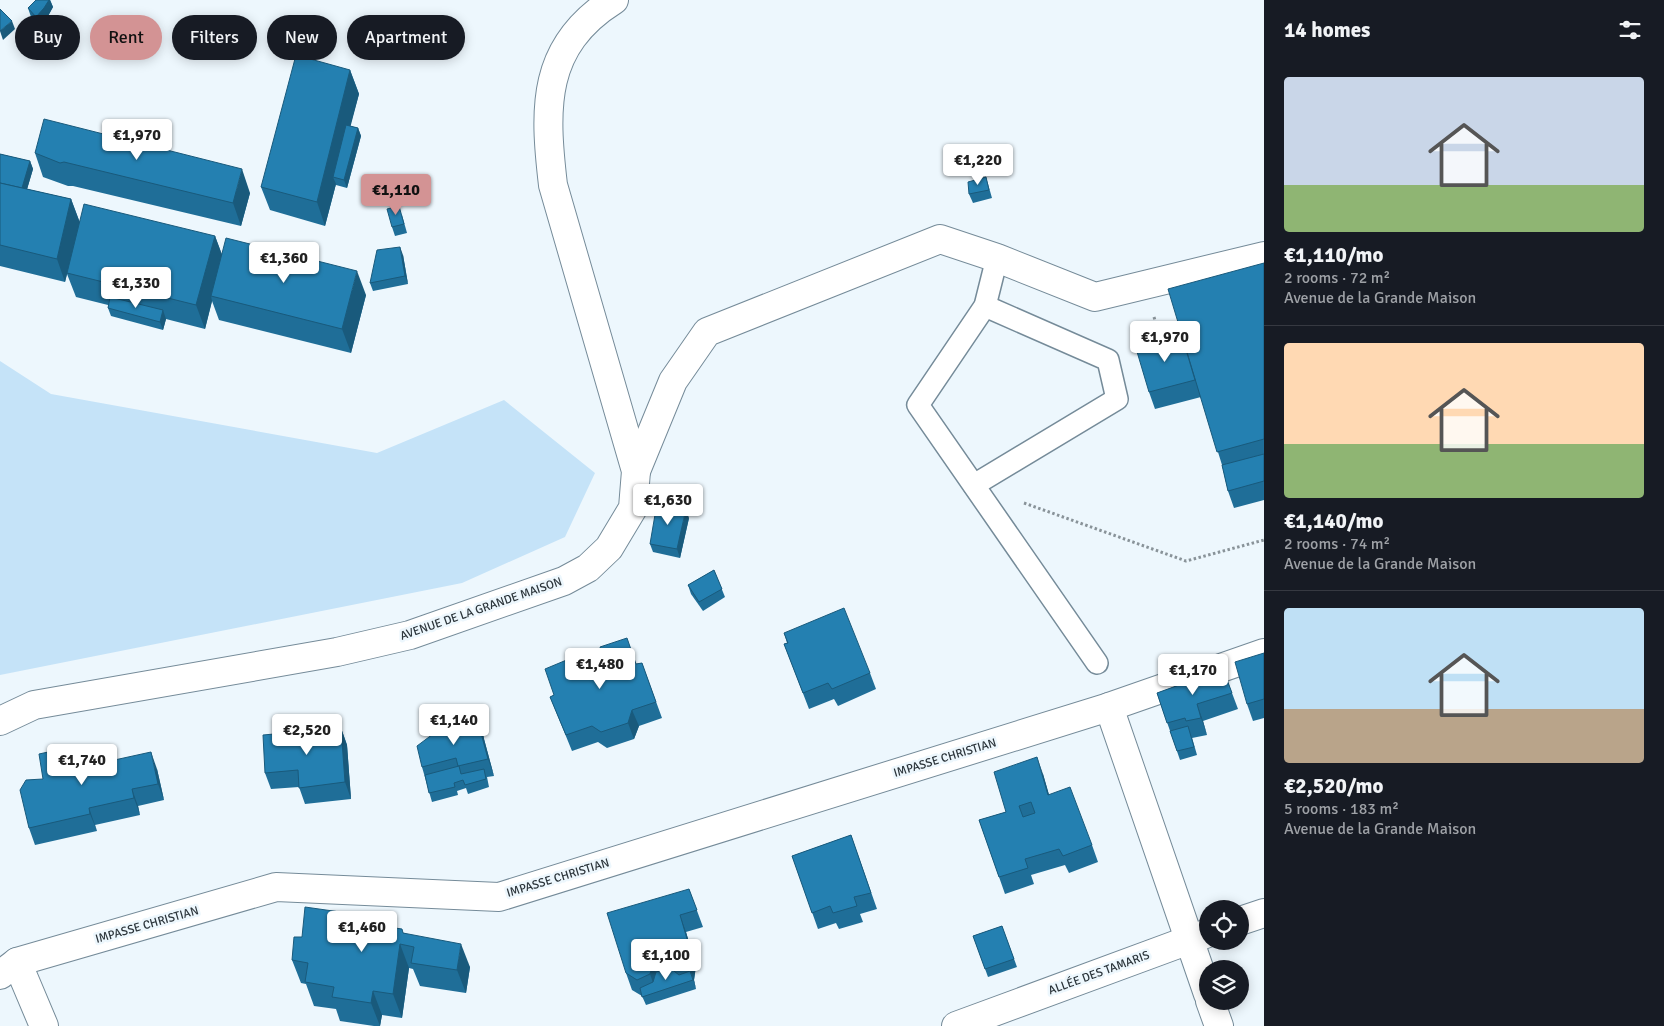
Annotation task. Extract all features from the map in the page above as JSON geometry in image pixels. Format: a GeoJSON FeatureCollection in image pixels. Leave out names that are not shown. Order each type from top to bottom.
{"type":"FeatureCollection","features":[{"type":"Feature","properties":{"kind":"street","name":"AVENUE DE LA GRANDE MAISON"},"geometry":{"type":"LineString","coordinates":[[0,721],[34,705],[337,652],[410,635],[564,581],[588,568],[609,548],[633,508],[636,471],[553,185],[548,140],[549,97],[558,61],[579,28],[614,0]]}},
{"type":"Feature","properties":{"kind":"street"},"geometry":{"type":"LineString","coordinates":[[636,471],[673,381],[707,332],[940,239],[997,258],[1095,297],[1264,256]]}},
{"type":"Feature","properties":{"kind":"street","name":"IMPASSE CHRISTIAN"},"geometry":{"type":"LineString","coordinates":[[8,968],[276,887],[499,896],[1108,707],[1264,653]]}},
{"type":"Feature","properties":{"kind":"street"},"geometry":{"type":"LineString","coordinates":[[1108,707],[1198,936],[1202,960]]}},
{"type":"Feature","properties":{"kind":"street"},"geometry":{"type":"LineString","coordinates":[[1249,918],[1264,913]]}},
{"type":"Feature","properties":{"kind":"street","name":"ALLÉE DES TAMARIS"},"geometry":{"type":"LineString","coordinates":[[956,1026],[1198,936]]}},
{"type":"Feature","properties":{"kind":"street"},"geometry":{"type":"LineString","coordinates":[[8,968],[44,1026]]}},
{"type":"Feature","properties":{"kind":"street"},"geometry":{"type":"LineString","coordinates":[[1213,1010],[1219,1026]]}},
{"type":"Feature","properties":{"kind":"lane"},"geometry":{"type":"LineString","coordinates":[[997,258],[985,306],[918,405],[1097,663]]}},
{"type":"Feature","properties":{"kind":"lane"},"geometry":{"type":"LineString","coordinates":[[974,485],[1118,399],[1108,360],[985,306]]}},
{"type":"Feature","properties":{"kind":"path"},"geometry":{"type":"LineString","coordinates":[[1145,285],[1162,344]]}},
{"type":"Feature","properties":{"kind":"path"},"geometry":{"type":"LineString","coordinates":[[974,485],[1186,561],[1264,540]]}},
{"type":"Feature","properties":{"kind":"shaded area"},"geometry":{"type":"Polygon","coordinates":[[[0,361],[51,394],[377,453],[504,400],[595,473],[565,537],[462,583],[0,675],[0,361]]]}},
{"type":"Feature","properties":{"kind":"building"},"geometry":{"type":"Polygon","coordinates":[[[36,0],[49,0],[38,15],[34,15],[28,8],[36,0]]]}},
{"type":"Feature","properties":{"kind":"building"},"geometry":{"type":"Polygon","coordinates":[[[0,9],[12,21],[0,31],[0,9]]]}},
{"type":"Feature","properties":{"kind":"building"},"geometry":{"type":"Polygon","coordinates":[[[295,60],[314,60],[350,70],[317,202],[261,187],[295,60]]]}},
{"type":"Feature","properties":{"kind":"building"},"geometry":{"type":"Polygon","coordinates":[[[44,119],[242,169],[233,203],[64,162],[60,163],[35,153],[44,119]]]}},
{"type":"Feature","properties":{"kind":"building"},"geometry":{"type":"Polygon","coordinates":[[[346,125],[358,128],[344,180],[333,177],[346,125]]]}},
{"type":"Feature","properties":{"kind":"building"},"geometry":{"type":"Polygon","coordinates":[[[0,154],[30,161],[22,188],[0,183],[0,154]]]}},
{"type":"Feature","properties":{"kind":"building"},"geometry":{"type":"Polygon","coordinates":[[[986,177],[989,190],[969,194],[968,182],[986,177]]]}},
{"type":"Feature","properties":{"kind":"building"},"geometry":{"type":"Polygon","coordinates":[[[0,183],[71,199],[57,259],[0,245],[0,183]]]}},
{"type":"Feature","properties":{"kind":"building"},"geometry":{"type":"Polygon","coordinates":[[[84,204],[215,236],[196,305],[67,273],[84,204]]]}},
{"type":"Feature","properties":{"kind":"building"},"geometry":{"type":"Polygon","coordinates":[[[399,206],[404,224],[392,227],[387,209],[399,206]]]}},
{"type":"Feature","properties":{"kind":"building"},"geometry":{"type":"Polygon","coordinates":[[[226,238],[357,271],[342,329],[211,296],[226,238]]]}},
{"type":"Feature","properties":{"kind":"building"},"geometry":{"type":"Polygon","coordinates":[[[400,247],[405,276],[370,283],[377,250],[400,247]]]}},
{"type":"Feature","properties":{"kind":"building"},"geometry":{"type":"Polygon","coordinates":[[[1264,263],[1264,439],[1217,452],[1168,289],[1264,263]]]}},
{"type":"Feature","properties":{"kind":"building"},"geometry":{"type":"Polygon","coordinates":[[[110,297],[163,310],[160,322],[108,308],[110,297]]]}},
{"type":"Feature","properties":{"kind":"building"},"geometry":{"type":"Polygon","coordinates":[[[1181,333],[1195,380],[1149,392],[1135,345],[1181,333]]]}},
{"type":"Feature","properties":{"kind":"building"},"geometry":{"type":"Polygon","coordinates":[[[1264,454],[1264,481],[1228,491],[1222,465],[1264,454]]]}},
{"type":"Feature","properties":{"kind":"building"},"geometry":{"type":"Polygon","coordinates":[[[657,503],[686,509],[677,549],[650,544],[657,503]]]}},
{"type":"Feature","properties":{"kind":"building"},"geometry":{"type":"Polygon","coordinates":[[[714,570],[722,589],[699,602],[688,585],[714,570]]]}},
{"type":"Feature","properties":{"kind":"building"},"geometry":{"type":"Polygon","coordinates":[[[844,608],[870,673],[832,689],[828,683],[803,693],[784,644],[788,643],[784,633],[844,608]]]}},
{"type":"Feature","properties":{"kind":"building"},"geometry":{"type":"Polygon","coordinates":[[[627,638],[636,664],[642,663],[656,702],[632,710],[628,723],[601,732],[592,726],[566,735],[550,697],[554,695],[545,669],[569,659],[572,666],[603,657],[600,647],[627,638]]]}},
{"type":"Feature","properties":{"kind":"building"},"geometry":{"type":"Polygon","coordinates":[[[1264,653],[1264,699],[1247,704],[1235,662],[1264,653]]]}},
{"type":"Feature","properties":{"kind":"building"},"geometry":{"type":"Polygon","coordinates":[[[1223,669],[1232,693],[1197,704],[1201,718],[1186,721],[1185,718],[1167,723],[1157,693],[1223,669]]]}},
{"type":"Feature","properties":{"kind":"building"},"geometry":{"type":"Polygon","coordinates":[[[478,714],[481,730],[478,722],[444,728],[443,721],[478,714]]]}},
{"type":"Feature","properties":{"kind":"building"},"geometry":{"type":"Polygon","coordinates":[[[478,722],[488,759],[458,766],[456,758],[422,767],[417,746],[441,728],[478,722]]]}},
{"type":"Feature","properties":{"kind":"building"},"geometry":{"type":"Polygon","coordinates":[[[1188,726],[1194,747],[1177,751],[1170,731],[1188,726]]]}},
{"type":"Feature","properties":{"kind":"building"},"geometry":{"type":"Polygon","coordinates":[[[341,728],[345,782],[299,788],[298,770],[265,773],[263,735],[341,728]]]}},
{"type":"Feature","properties":{"kind":"building"},"geometry":{"type":"Polygon","coordinates":[[[71,747],[78,768],[151,752],[158,784],[132,789],[134,798],[89,808],[90,814],[29,828],[20,790],[26,780],[43,779],[39,754],[71,747]]]}},
{"type":"Feature","properties":{"kind":"building"},"geometry":{"type":"Polygon","coordinates":[[[1037,757],[1048,795],[1070,787],[1092,845],[1063,856],[1059,849],[1025,859],[1028,868],[999,877],[979,820],[1006,812],[994,772],[1037,757]],[[1031,802],[1019,806],[1023,817],[1035,813],[1031,802]]]}},
{"type":"Feature","properties":{"kind":"building"},"geometry":{"type":"Polygon","coordinates":[[[459,766],[461,774],[484,769],[486,779],[465,785],[463,780],[454,783],[455,787],[429,793],[425,775],[459,766]]]}},
{"type":"Feature","properties":{"kind":"building"},"geometry":{"type":"Polygon","coordinates":[[[851,835],[871,893],[854,897],[857,906],[833,913],[830,906],[812,913],[792,856],[851,835]]]}},
{"type":"Feature","properties":{"kind":"building"},"geometry":{"type":"Polygon","coordinates":[[[689,889],[697,910],[680,915],[690,949],[688,963],[676,967],[667,960],[653,964],[650,974],[637,980],[626,973],[607,913],[689,889]]]}},
{"type":"Feature","properties":{"kind":"building"},"geometry":{"type":"Polygon","coordinates":[[[305,907],[368,916],[368,924],[402,929],[403,933],[461,944],[457,970],[411,963],[414,947],[400,944],[393,994],[373,991],[371,1003],[332,997],[334,987],[305,982],[308,963],[292,960],[294,937],[302,937],[305,907]]]}},
{"type":"Feature","properties":{"kind":"building"},"geometry":{"type":"Polygon","coordinates":[[[1002,926],[1014,959],[985,969],[973,936],[1002,926]]]}},
{"type":"Feature","properties":{"kind":"building"},"geometry":{"type":"Polygon","coordinates":[[[670,968],[679,975],[690,971],[693,980],[642,997],[640,988],[653,982],[656,972],[670,968]]]}}]}
